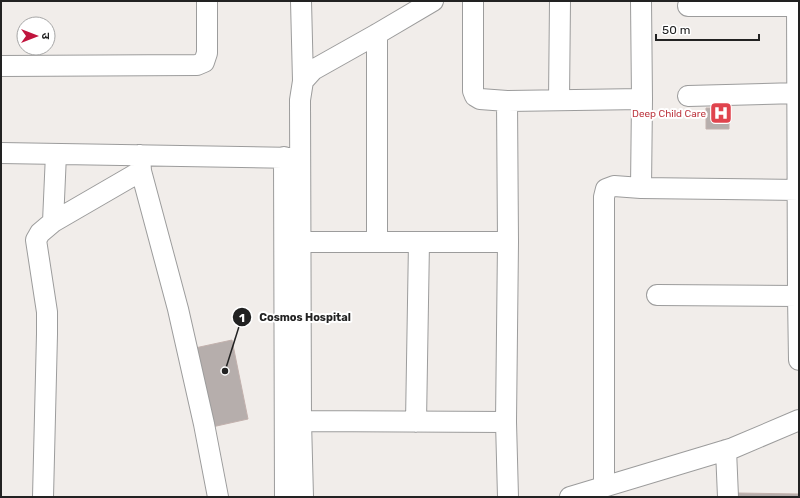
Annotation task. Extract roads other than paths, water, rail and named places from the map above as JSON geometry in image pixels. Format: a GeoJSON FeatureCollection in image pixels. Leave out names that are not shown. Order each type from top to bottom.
{"type":"FeatureCollection","features":[{"type":"Feature","properties":{"kind":"street"},"geometry":{"type":"LineString","coordinates":[[1,66],[197,65],[204,62],[207,53],[207,1]]}},
{"type":"Feature","properties":{"kind":"street"},"geometry":{"type":"LineString","coordinates":[[285,497],[292,282],[292,158],[303,82],[301,1]]}},
{"type":"Feature","properties":{"kind":"street"},"geometry":{"type":"LineString","coordinates":[[303,82],[313,70],[433,1]]}},
{"type":"Feature","properties":{"kind":"street"},"geometry":{"type":"LineString","coordinates":[[473,1],[473,91],[475,96],[480,99],[507,101],[642,99]]}},
{"type":"Feature","properties":{"kind":"street"},"geometry":{"type":"LineString","coordinates":[[558,100],[560,1]]}},
{"type":"Feature","properties":{"kind":"street"},"geometry":{"type":"LineString","coordinates":[[641,1],[641,188]]}},
{"type":"Feature","properties":{"kind":"street"},"geometry":{"type":"LineString","coordinates":[[688,6],[798,4],[799,360]]}},
{"type":"Feature","properties":{"kind":"street"},"geometry":{"type":"LineString","coordinates":[[377,34],[377,242]]}},
{"type":"Feature","properties":{"kind":"street"},"geometry":{"type":"LineString","coordinates":[[688,96],[798,93]]}},
{"type":"Feature","properties":{"kind":"street"},"geometry":{"type":"LineString","coordinates":[[507,101],[508,242],[506,422],[508,497]]}},
{"type":"Feature","properties":{"kind":"street"},"geometry":{"type":"LineString","coordinates":[[1,153],[56,154],[141,163],[292,158]]}},
{"type":"Feature","properties":{"kind":"street"},"geometry":{"type":"LineString","coordinates":[[53,222],[56,154]]}},
{"type":"Feature","properties":{"kind":"street"},"geometry":{"type":"LineString","coordinates":[[292,158],[300,242],[292,282],[301,421],[303,497]]}},
{"type":"Feature","properties":{"kind":"street"},"geometry":{"type":"LineString","coordinates":[[44,497],[47,312],[36,240],[40,233],[53,222],[141,163]]}},
{"type":"Feature","properties":{"kind":"street"},"geometry":{"type":"LineString","coordinates":[[141,163],[178,309],[204,424],[218,497]]}},
{"type":"Feature","properties":{"kind":"street"},"geometry":{"type":"LineString","coordinates":[[604,487],[604,197],[606,189],[614,186],[641,188],[798,190]]}},
{"type":"Feature","properties":{"kind":"street"},"geometry":{"type":"LineString","coordinates":[[300,242],[508,242]]}},
{"type":"Feature","properties":{"kind":"street"},"geometry":{"type":"LineString","coordinates":[[416,422],[418,242]]}},
{"type":"Feature","properties":{"kind":"street"},"geometry":{"type":"LineString","coordinates":[[657,295],[798,296]]}},
{"type":"Feature","properties":{"kind":"street"},"geometry":{"type":"LineString","coordinates":[[570,497],[733,448],[799,420]]}},
{"type":"Feature","properties":{"kind":"street"},"geometry":{"type":"LineString","coordinates":[[301,421],[506,422]]}},
{"type":"Feature","properties":{"kind":"street"},"geometry":{"type":"LineString","coordinates":[[726,450],[728,497]]}},
{"type":"Feature","properties":{"kind":"place","name":"Deep Child Care"},"geometry":{"type":"Point","coordinates":[721,113]}},
{"type":"Feature","properties":{"kind":"place","name":"Cosmos Hospital"},"geometry":{"type":"Point","coordinates":[225,371]}}]}
